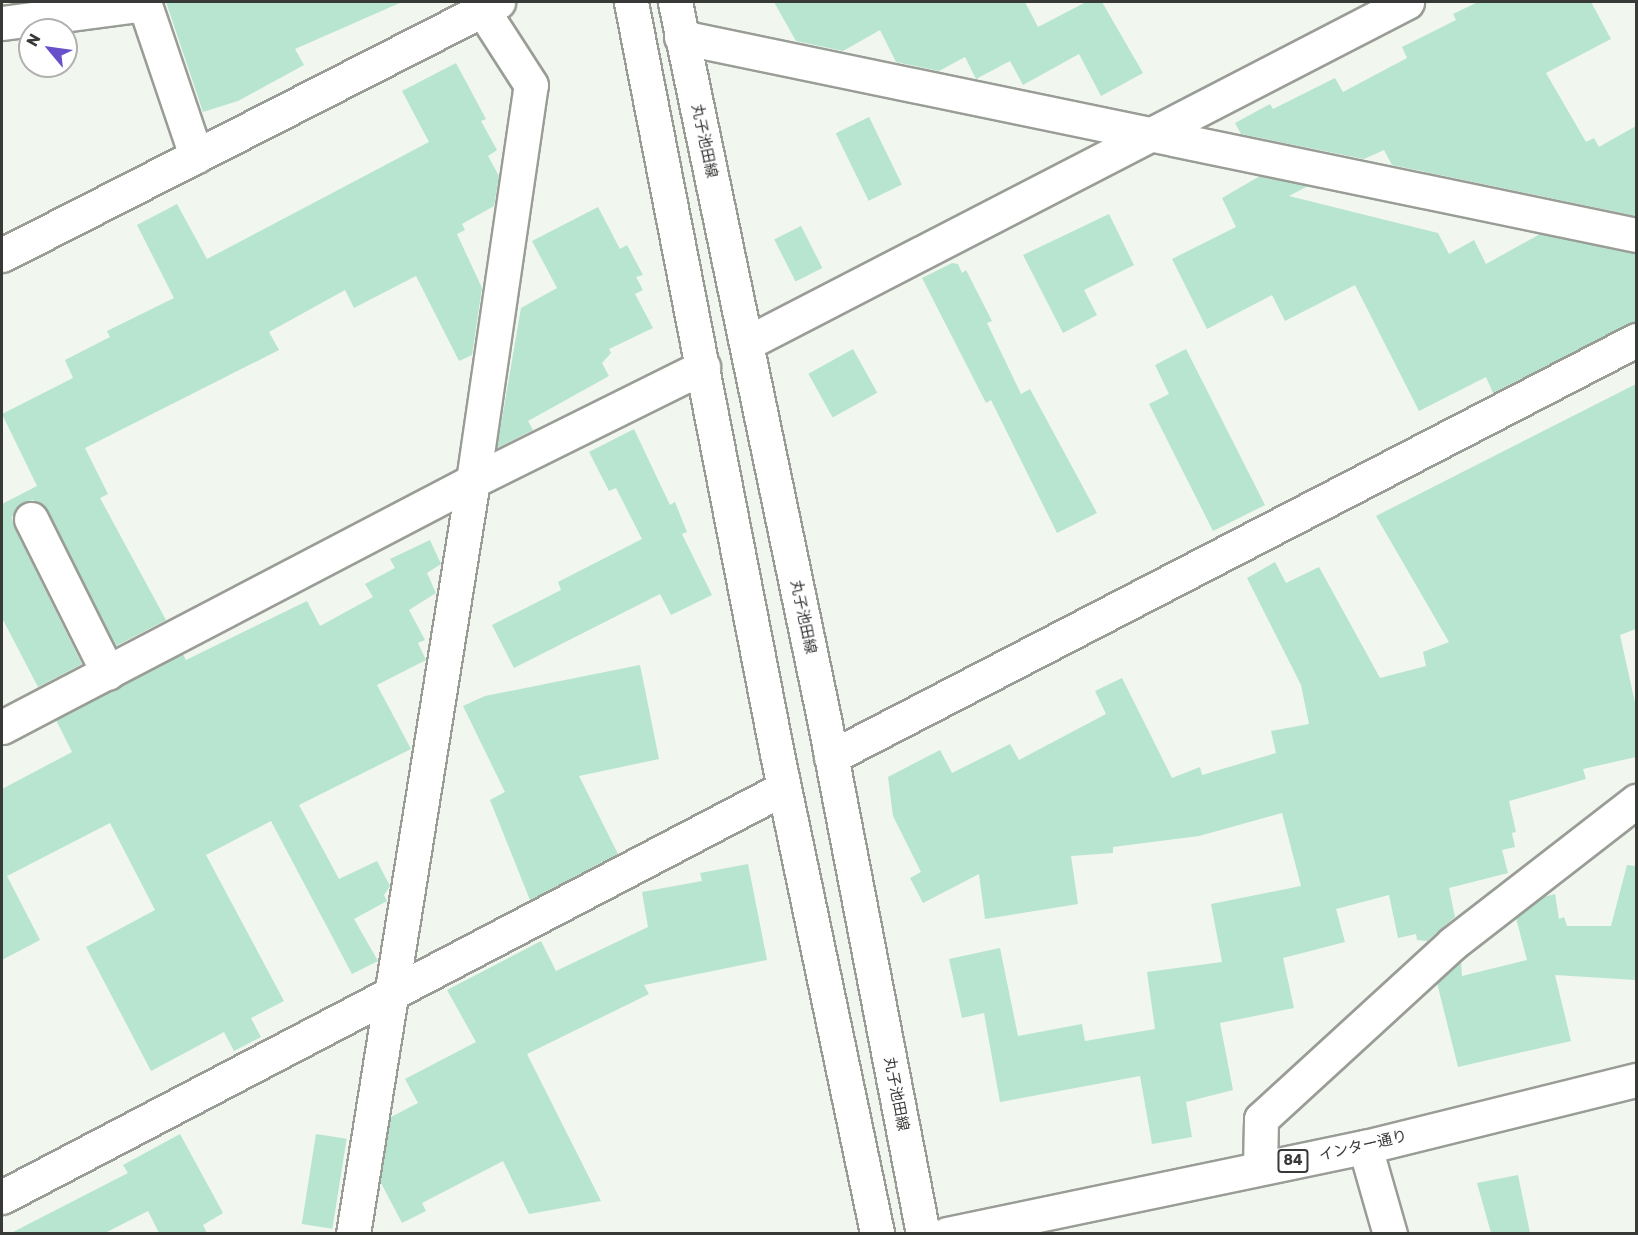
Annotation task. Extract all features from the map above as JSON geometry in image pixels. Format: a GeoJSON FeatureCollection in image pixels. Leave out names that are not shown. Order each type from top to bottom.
{"type":"FeatureCollection","features":[{"type":"Feature","properties":{"kind":"street"},"geometry":{"type":"LineString","coordinates":[[631,2],[784,788],[876,1233]]}},
{"type":"Feature","properties":{"kind":"street","name":"丸子池田線"},"geometry":{"type":"LineString","coordinates":[[675,2],[831,757],[923,1233]]}},
{"type":"Feature","properties":{"kind":"street"},"geometry":{"type":"LineString","coordinates":[[747,343],[1407,2]]}},
{"type":"Feature","properties":{"kind":"street"},"geometry":{"type":"LineString","coordinates":[[2,23],[144,3],[196,156]]}},
{"type":"Feature","properties":{"kind":"street"},"geometry":{"type":"LineString","coordinates":[[2,255],[490,5],[531,86],[473,481],[352,1233]]}},
{"type":"Feature","properties":{"kind":"street"},"geometry":{"type":"LineString","coordinates":[[681,37],[1636,235]]}},
{"type":"Feature","properties":{"kind":"street"},"geometry":{"type":"LineString","coordinates":[[831,757],[1636,340]]}},
{"type":"Feature","properties":{"kind":"street"},"geometry":{"type":"LineString","coordinates":[[2,727],[473,481],[703,367]]}},
{"type":"Feature","properties":{"kind":"street"},"geometry":{"type":"LineString","coordinates":[[31,519],[108,673]]}},
{"type":"Feature","properties":{"kind":"street"},"geometry":{"type":"LineString","coordinates":[[2,1197],[784,788]]}},
{"type":"Feature","properties":{"kind":"street"},"geometry":{"type":"LineString","coordinates":[[1260,1168],[1261,1119],[1453,943],[1636,801]]}},
{"type":"Feature","properties":{"kind":"street","name":"インター通り"},"geometry":{"type":"LineString","coordinates":[[947,1233],[1365,1147],[1636,1080]]}},
{"type":"Feature","properties":{"kind":"street"},"geometry":{"type":"LineString","coordinates":[[1365,1147],[1390,1233]]}},
{"type":"Feature","properties":{"kind":"building"},"geometry":{"type":"Polygon","coordinates":[[[166,2],[402,2],[295,49],[304,65],[238,101],[203,112],[166,2]]]}},
{"type":"Feature","properties":{"kind":"building"},"geometry":{"type":"Polygon","coordinates":[[[774,2],[1025,2],[1038,27],[1086,2],[1102,2],[1143,73],[1101,96],[1079,54],[1023,85],[1010,61],[976,79],[965,57],[939,71],[896,62],[880,30],[843,51],[796,41],[774,2]]]}},
{"type":"Feature","properties":{"kind":"building"},"geometry":{"type":"Polygon","coordinates":[[[1478,2],[1591,2],[1611,39],[1546,73],[1586,142],[1594,138],[1599,147],[1636,126],[1636,216],[1392,165],[1384,150],[1364,159],[1241,134],[1235,123],[1270,104],[1273,109],[1335,78],[1343,92],[1407,58],[1402,47],[1456,20],[1453,14],[1478,2]]]}},
{"type":"Feature","properties":{"kind":"building"},"geometry":{"type":"Polygon","coordinates":[[[456,63],[486,119],[481,121],[497,150],[488,156],[499,176],[494,206],[462,224],[465,230],[457,234],[482,288],[472,355],[459,361],[416,276],[354,308],[345,290],[269,332],[279,350],[85,448],[108,494],[100,498],[166,620],[116,646],[48,511],[33,500],[22,503],[12,517],[14,527],[82,664],[38,687],[2,618],[2,504],[37,486],[2,414],[73,378],[65,360],[110,337],[107,331],[174,298],[137,225],[177,204],[207,259],[429,142],[402,91],[456,63]]]}},
{"type":"Feature","properties":{"kind":"building"},"geometry":{"type":"Polygon","coordinates":[[[869,117],[902,184],[869,201],[836,133],[869,117]]]}},
{"type":"Feature","properties":{"kind":"building"},"geometry":{"type":"Polygon","coordinates":[[[1260,176],[1308,186],[1289,196],[1438,233],[1449,254],[1474,240],[1486,264],[1540,234],[1636,253],[1636,321],[1493,393],[1486,377],[1419,411],[1355,285],[1285,321],[1272,295],[1207,329],[1172,259],[1236,227],[1222,198],[1260,176]]]}},
{"type":"Feature","properties":{"kind":"building"},"geometry":{"type":"Polygon","coordinates":[[[598,207],[620,249],[627,245],[643,275],[636,277],[643,290],[635,294],[653,328],[609,349],[611,353],[602,363],[609,376],[528,421],[533,430],[497,448],[521,308],[557,288],[532,241],[598,207]]]}},
{"type":"Feature","properties":{"kind":"building"},"geometry":{"type":"Polygon","coordinates":[[[1109,214],[1134,265],[1084,290],[1097,315],[1063,333],[1023,255],[1109,214]]]}},
{"type":"Feature","properties":{"kind":"building"},"geometry":{"type":"Polygon","coordinates":[[[801,226],[822,268],[796,281],[774,240],[801,226]]]}},
{"type":"Feature","properties":{"kind":"building"},"geometry":{"type":"Polygon","coordinates":[[[952,263],[958,264],[962,273],[966,270],[992,321],[987,323],[1021,394],[1030,389],[1097,513],[1057,533],[991,400],[986,403],[922,278],[952,263]]]}},
{"type":"Feature","properties":{"kind":"building"},"geometry":{"type":"Polygon","coordinates":[[[853,349],[877,393],[833,417],[808,374],[853,349]]]}},
{"type":"Feature","properties":{"kind":"building"},"geometry":{"type":"Polygon","coordinates":[[[1186,349],[1265,505],[1213,531],[1149,404],[1169,394],[1155,365],[1186,349]]]}},
{"type":"Feature","properties":{"kind":"building"},"geometry":{"type":"Polygon","coordinates":[[[1636,384],[1636,629],[1620,635],[1636,707],[1636,757],[1583,769],[1586,779],[1509,801],[1516,832],[1512,833],[1515,847],[1502,850],[1508,873],[1449,888],[1455,917],[1427,941],[1417,940],[1416,934],[1398,938],[1389,895],[1336,909],[1345,942],[1283,958],[1294,1008],[1220,1023],[1233,1090],[1186,1102],[1192,1137],[1152,1144],[1140,1076],[1000,1102],[984,1013],[962,1018],[949,959],[1000,948],[1018,1036],[1082,1024],[1085,1041],[1155,1029],[1147,972],[1222,962],[1211,904],[1301,886],[1282,813],[1199,836],[1113,847],[1113,853],[1071,856],[1078,904],[985,919],[979,874],[923,903],[910,878],[921,872],[893,816],[888,777],[940,750],[952,773],[1010,744],[1019,760],[1106,714],[1095,691],[1122,678],[1172,778],[1200,767],[1202,775],[1276,753],[1271,731],[1309,724],[1301,685],[1247,578],[1275,562],[1286,583],[1319,567],[1380,678],[1426,666],[1423,652],[1449,642],[1376,516],[1636,384]]]}},
{"type":"Feature","properties":{"kind":"building"},"geometry":{"type":"Polygon","coordinates":[[[634,429],[670,505],[675,502],[687,532],[682,534],[712,595],[671,615],[660,594],[514,668],[492,625],[561,590],[558,582],[642,539],[616,488],[609,491],[589,452],[634,429]]]}},
{"type":"Feature","properties":{"kind":"building"},"geometry":{"type":"Polygon","coordinates":[[[430,540],[441,564],[427,573],[436,593],[409,610],[425,640],[418,643],[426,660],[377,685],[411,749],[299,805],[339,879],[377,861],[390,886],[384,895],[387,901],[354,919],[378,961],[352,974],[271,821],[206,855],[284,1001],[251,1018],[261,1037],[234,1051],[224,1032],[151,1071],[86,947],[155,910],[110,823],[7,876],[40,940],[2,960],[2,789],[72,752],[56,720],[183,654],[186,660],[307,601],[320,626],[373,597],[365,584],[395,568],[390,559],[430,540]]]}},
{"type":"Feature","properties":{"kind":"building"},"geometry":{"type":"Polygon","coordinates":[[[640,665],[659,759],[579,776],[618,854],[530,900],[490,800],[505,792],[463,706],[485,696],[640,665]]]}},
{"type":"Feature","properties":{"kind":"building"},"geometry":{"type":"Polygon","coordinates":[[[748,864],[767,960],[644,985],[649,994],[527,1054],[601,1201],[529,1214],[503,1161],[422,1203],[426,1211],[402,1223],[380,1181],[391,1117],[418,1103],[405,1079],[476,1042],[447,990],[541,941],[556,971],[648,927],[642,892],[702,881],[700,873],[748,864]]]}},
{"type":"Feature","properties":{"kind":"building"},"geometry":{"type":"Polygon","coordinates":[[[1627,865],[1636,866],[1636,980],[1555,975],[1571,1041],[1458,1067],[1437,983],[1461,961],[1462,976],[1527,960],[1516,918],[1543,897],[1555,894],[1559,919],[1564,917],[1567,926],[1611,926],[1627,865]]]}},
{"type":"Feature","properties":{"kind":"building"},"geometry":{"type":"Polygon","coordinates":[[[180,1134],[223,1213],[203,1225],[207,1233],[159,1233],[148,1211],[105,1233],[11,1233],[128,1173],[123,1165],[180,1134]]]}},
{"type":"Feature","properties":{"kind":"building"},"geometry":{"type":"Polygon","coordinates":[[[316,1134],[347,1139],[332,1229],[302,1224],[316,1134]]]}},
{"type":"Feature","properties":{"kind":"building"},"geometry":{"type":"Polygon","coordinates":[[[1518,1175],[1530,1233],[1491,1233],[1477,1183],[1518,1175]]]}}]}
